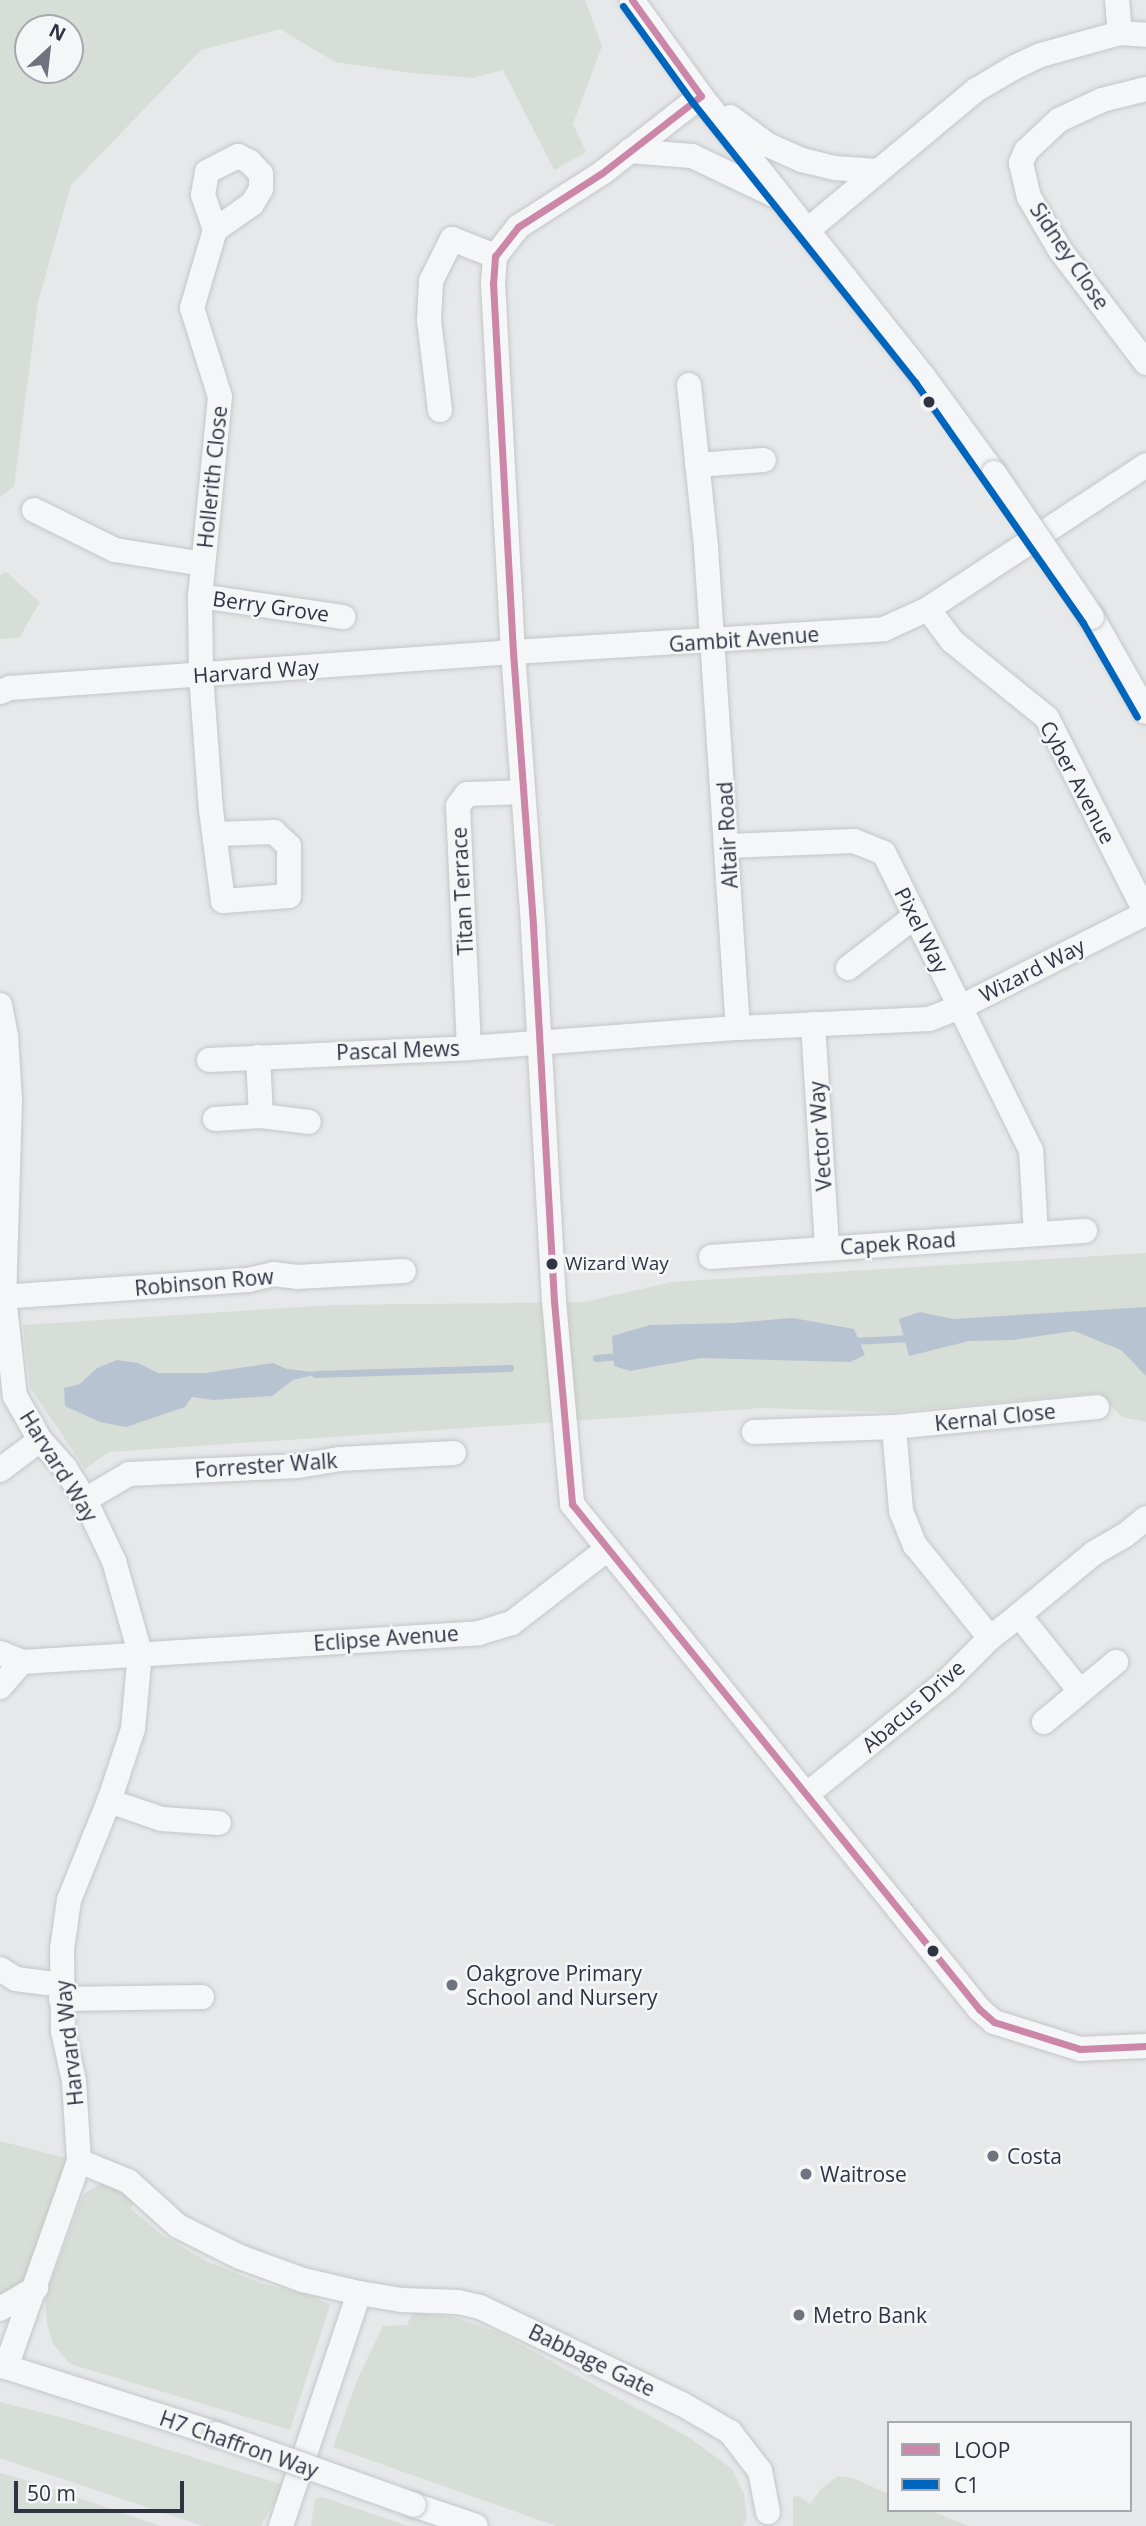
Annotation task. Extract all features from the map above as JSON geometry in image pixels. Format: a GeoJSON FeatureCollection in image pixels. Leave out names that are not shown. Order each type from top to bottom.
{"type":"FeatureCollection","features":[{"type":"Feature","properties":{"kind":"street"},"geometry":{"type":"LineString","coordinates":[[632,0],[701,96],[787,201],[923,376],[1092,617],[1146,712]]}},
{"type":"Feature","properties":{"kind":"street"},"geometry":{"type":"LineString","coordinates":[[1116,0],[1120,33]]}},
{"type":"Feature","properties":{"kind":"street"},"geometry":{"type":"LineString","coordinates":[[809,229],[976,90],[1005,73],[1041,55],[1120,33],[1146,34]]}},
{"type":"Feature","properties":{"kind":"street","name":"Sidney Close"},"geometry":{"type":"LineString","coordinates":[[1146,89],[1102,100],[1059,120],[1026,152],[1021,163],[1029,197],[1060,250],[1146,363]]}},
{"type":"Feature","properties":{"kind":"street"},"geometry":{"type":"LineString","coordinates":[[701,96],[603,173],[518,227],[495,256],[493,283],[513,652],[556,1340],[572,1504],[978,2009],[994,2022],[1080,2049],[1146,2046]]}},
{"type":"Feature","properties":{"kind":"street"},"geometry":{"type":"LineString","coordinates":[[701,96],[768,145],[802,160],[835,168],[877,172]]}},
{"type":"Feature","properties":{"kind":"street"},"geometry":{"type":"LineString","coordinates":[[629,151],[692,156],[787,201]]}},
{"type":"Feature","properties":{"kind":"street","name":"Hollerith Close"},"geometry":{"type":"LineString","coordinates":[[203,564],[220,397],[192,308],[215,230]]}},
{"type":"Feature","properties":{"kind":"street"},"geometry":{"type":"LineString","coordinates":[[440,410],[429,320],[431,281],[452,239],[495,256]]}},
{"type":"Feature","properties":{"kind":"street","name":"Altair Road"},"geometry":{"type":"LineString","coordinates":[[689,385],[713,641],[737,1028]]}},
{"type":"Feature","properties":{"kind":"street"},"geometry":{"type":"LineString","coordinates":[[697,465],[764,460]]}},
{"type":"Feature","properties":{"kind":"street","name":"Gambit Avenue"},"geometry":{"type":"LineString","coordinates":[[513,652],[884,629],[928,609],[1146,465]]}},
{"type":"Feature","properties":{"kind":"street","name":"Berry Grove"},"geometry":{"type":"LineString","coordinates":[[34,510],[115,550],[203,564],[200,596],[201,675],[216,834]]}},
{"type":"Feature","properties":{"kind":"street","name":"Berry Grove"},"geometry":{"type":"LineString","coordinates":[[200,596],[343,617]]}},
{"type":"Feature","properties":{"kind":"street","name":"Cyber Avenue"},"geometry":{"type":"LineString","coordinates":[[928,609],[952,640],[1047,718],[1146,913]]}},
{"type":"Feature","properties":{"kind":"street","name":"Harvard Way"},"geometry":{"type":"LineString","coordinates":[[0,692],[10,688],[513,652]]}},
{"type":"Feature","properties":{"kind":"street","name":"Titan Terrace"},"geometry":{"type":"LineString","coordinates":[[469,1048],[458,806],[467,794],[523,792]]}},
{"type":"Feature","properties":{"kind":"street","name":"Pixel Way"},"geometry":{"type":"LineString","coordinates":[[727,846],[854,841],[884,853],[1031,1150],[1036,1233]]}},
{"type":"Feature","properties":{"kind":"street","name":"Wizard Way"},"geometry":{"type":"LineString","coordinates":[[539,1043],[737,1028],[929,1019],[961,1006],[1146,913]]}},
{"type":"Feature","properties":{"kind":"street"},"geometry":{"type":"LineString","coordinates":[[848,968],[915,916]]}},
{"type":"Feature","properties":{"kind":"street","name":"Harvard Way"},"geometry":{"type":"LineString","coordinates":[[0,1005],[6,1038],[10,1100],[2,1297],[15,1396],[40,1440],[65,1468],[85,1500],[114,1561],[140,1654],[132,1729],[109,1801],[69,1900],[61,1992],[63,2031],[74,2081],[79,2161]]}},
{"type":"Feature","properties":{"kind":"street","name":"Vector Way"},"geometry":{"type":"LineString","coordinates":[[813,1024],[827,1248]]}},
{"type":"Feature","properties":{"kind":"street","name":"Pascal Mews"},"geometry":{"type":"LineString","coordinates":[[209,1060],[539,1043]]}},
{"type":"Feature","properties":{"kind":"street"},"geometry":{"type":"LineString","coordinates":[[258,1057],[261,1116]]}},
{"type":"Feature","properties":{"kind":"street"},"geometry":{"type":"LineString","coordinates":[[215,1119],[261,1116],[309,1122]]}},
{"type":"Feature","properties":{"kind":"street","name":"Capek Road"},"geometry":{"type":"LineString","coordinates":[[711,1257],[1085,1231]]}},
{"type":"Feature","properties":{"kind":"street","name":"Robinson Row"},"geometry":{"type":"LineString","coordinates":[[2,1297],[248,1280],[273,1274],[297,1277],[404,1271]]}},
{"type":"Feature","properties":{"kind":"street","name":"Kernal Close"},"geometry":{"type":"LineString","coordinates":[[754,1432],[894,1427],[1097,1407]]}},
{"type":"Feature","properties":{"kind":"street"},"geometry":{"type":"LineString","coordinates":[[894,1427],[901,1511],[915,1545],[990,1638]]}},
{"type":"Feature","properties":{"kind":"street"},"geometry":{"type":"LineString","coordinates":[[0,1470],[40,1440]]}},
{"type":"Feature","properties":{"kind":"street","name":"Forrester Walk"},"geometry":{"type":"LineString","coordinates":[[85,1500],[128,1474],[298,1466],[340,1459],[454,1453]]}},
{"type":"Feature","properties":{"kind":"street","name":"Abacus Drive"},"geometry":{"type":"LineString","coordinates":[[806,1795],[949,1679],[990,1638],[1094,1553],[1124,1536],[1146,1518]]}},
{"type":"Feature","properties":{"kind":"street","name":"Eclipse Avenue"},"geometry":{"type":"LineString","coordinates":[[11,1657],[140,1654],[479,1633],[512,1623],[607,1550]]}},
{"type":"Feature","properties":{"kind":"street"},"geometry":{"type":"LineString","coordinates":[[1019,1615],[1080,1691]]}},
{"type":"Feature","properties":{"kind":"street"},"geometry":{"type":"LineString","coordinates":[[0,1687],[11,1657]]}},
{"type":"Feature","properties":{"kind":"street"},"geometry":{"type":"LineString","coordinates":[[1044,1722],[1116,1662]]}},
{"type":"Feature","properties":{"kind":"street"},"geometry":{"type":"LineString","coordinates":[[109,1801],[162,1819],[219,1824]]}},
{"type":"Feature","properties":{"kind":"street"},"geometry":{"type":"LineString","coordinates":[[0,1969],[16,1979],[61,1992],[202,1997]]}},
{"type":"Feature","properties":{"kind":"street"},"geometry":{"type":"LineString","coordinates":[[2,2366],[36,2288],[79,2161]]}},
{"type":"Feature","properties":{"kind":"street","name":"Babbage Gate"},"geometry":{"type":"LineString","coordinates":[[79,2161],[128,2181],[178,2225],[240,2257],[303,2280],[359,2293],[402,2300],[458,2302],[480,2307],[682,2404],[730,2432],[760,2470],[769,2521]]}},
{"type":"Feature","properties":{"kind":"street"},"geometry":{"type":"LineString","coordinates":[[0,2309],[36,2288]]}},
{"type":"Feature","properties":{"kind":"street"},"geometry":{"type":"LineString","coordinates":[[281,2526],[359,2293]]}},
{"type":"Feature","properties":{"kind":"street","name":"H7 Chaffron Way"},"geometry":{"type":"LineString","coordinates":[[2,2366],[216,2434],[476,2526]]}},
{"type":"Feature","properties":{"kind":"shaded area"},"geometry":{"type":"Polygon","coordinates":[[[0,0],[585,0],[602,46],[573,124],[586,152],[554,170],[503,70],[473,78],[335,62],[280,29],[201,50],[71,185],[38,302],[14,486],[0,497],[0,0]]]}},
{"type":"Feature","properties":{"kind":"shaded area"},"geometry":{"type":"Polygon","coordinates":[[[6,572],[40,602],[19,638],[0,639],[0,575],[6,572]]]}},
{"type":"Feature","properties":{"kind":"shaded area"},"geometry":{"type":"Polygon","coordinates":[[[1146,1253],[1146,1422],[1122,1417],[1099,1393],[892,1412],[763,1408],[109,1452],[85,1469],[30,1387],[23,1325],[333,1305],[584,1302],[672,1282],[1146,1253]]]}},
{"type":"Feature","properties":{"kind":"shaded area"},"geometry":{"type":"Polygon","coordinates":[[[0,2141],[73,2160],[36,2288],[0,2309],[0,2141]]]}},
{"type":"Feature","properties":{"kind":"shaded area"},"geometry":{"type":"Polygon","coordinates":[[[102,2182],[135,2198],[131,2209],[162,2235],[206,2261],[260,2283],[312,2296],[330,2305],[290,2430],[70,2364],[53,2344],[47,2324],[45,2299],[83,2195],[102,2182]]]}},
{"type":"Feature","properties":{"kind":"shaded area"},"geometry":{"type":"Polygon","coordinates":[[[413,2313],[454,2317],[498,2332],[690,2438],[732,2469],[744,2494],[747,2518],[743,2526],[556,2526],[333,2447],[358,2378],[383,2326],[407,2325],[413,2313]]]}},
{"type":"Feature","properties":{"kind":"shaded area"},"geometry":{"type":"Polygon","coordinates":[[[0,2402],[64,2418],[284,2485],[261,2526],[203,2526],[0,2458],[0,2402]]]}},
{"type":"Feature","properties":{"kind":"shaded area"},"geometry":{"type":"Polygon","coordinates":[[[0,2473],[36,2483],[160,2526],[0,2526],[0,2473]]]}},
{"type":"Feature","properties":{"kind":"shaded area"},"geometry":{"type":"Polygon","coordinates":[[[838,2476],[852,2478],[887,2493],[887,2512],[934,2512],[968,2526],[793,2526],[793,2497],[799,2496],[810,2504],[821,2489],[838,2476]]]}},
{"type":"Feature","properties":{"kind":"shaded area"},"geometry":{"type":"Polygon","coordinates":[[[322,2497],[408,2526],[311,2526],[315,2499],[322,2497]]]}},
{"type":"Feature","properties":{"kind":"water"},"geometry":{"type":"Polygon","coordinates":[[[1146,1307],[1146,1376],[1121,1350],[1074,1331],[1012,1340],[969,1341],[909,1356],[899,1319],[920,1312],[953,1319],[1146,1307]]]}},
{"type":"Feature","properties":{"kind":"water"},"geometry":{"type":"Polygon","coordinates":[[[793,1318],[854,1329],[865,1355],[850,1362],[701,1358],[630,1371],[614,1366],[612,1336],[650,1325],[793,1318]]]}},
{"type":"Feature","properties":{"kind":"water"},"geometry":{"type":"Polygon","coordinates":[[[117,1360],[138,1363],[158,1373],[205,1373],[273,1363],[287,1369],[323,1373],[293,1380],[272,1396],[213,1400],[192,1397],[185,1407],[126,1427],[100,1422],[65,1406],[64,1388],[80,1384],[97,1368],[117,1360]]]}},
{"type":"Feature","properties":{"kind":"waterway"},"geometry":{"type":"LineString","coordinates":[[853,1341],[911,1338]]}},
{"type":"Feature","properties":{"kind":"waterway"},"geometry":{"type":"LineString","coordinates":[[596,1358],[621,1356]]}},
{"type":"Feature","properties":{"kind":"waterway"},"geometry":{"type":"LineString","coordinates":[[315,1374],[510,1368]]}},
{"type":"Feature","properties":{"kind":"transit line","name":"LOOP"},"geometry":{"type":"LineString","coordinates":[[632,0],[701,96]]}},
{"type":"Feature","properties":{"kind":"transit line","name":"C1"},"geometry":{"type":"LineString","coordinates":[[623,6],[693,103],[915,382],[1083,623],[1137,717]]}},
{"type":"Feature","properties":{"kind":"transit line","name":"LOOP"},"geometry":{"type":"LineString","coordinates":[[701,96],[602,173],[518,227],[495,256],[493,283],[513,652],[533,926],[554,1301],[572,1504],[979,2009],[994,2022],[1080,2049],[1146,2046]]}},
{"type":"Feature","properties":{"kind":"place","name":"Wizard Way"},"geometry":{"type":"Point","coordinates":[552,1264]}},
{"type":"Feature","properties":{"kind":"place","name":"Oakgrove Primary School and Nursery"},"geometry":{"type":"Point","coordinates":[452,1985]}},
{"type":"Feature","properties":{"kind":"place","name":"Costa"},"geometry":{"type":"Point","coordinates":[993,2156]}},
{"type":"Feature","properties":{"kind":"place","name":"Waitrose"},"geometry":{"type":"Point","coordinates":[806,2174]}},
{"type":"Feature","properties":{"kind":"place","name":"Metro Bank"},"geometry":{"type":"Point","coordinates":[799,2315]}}]}
